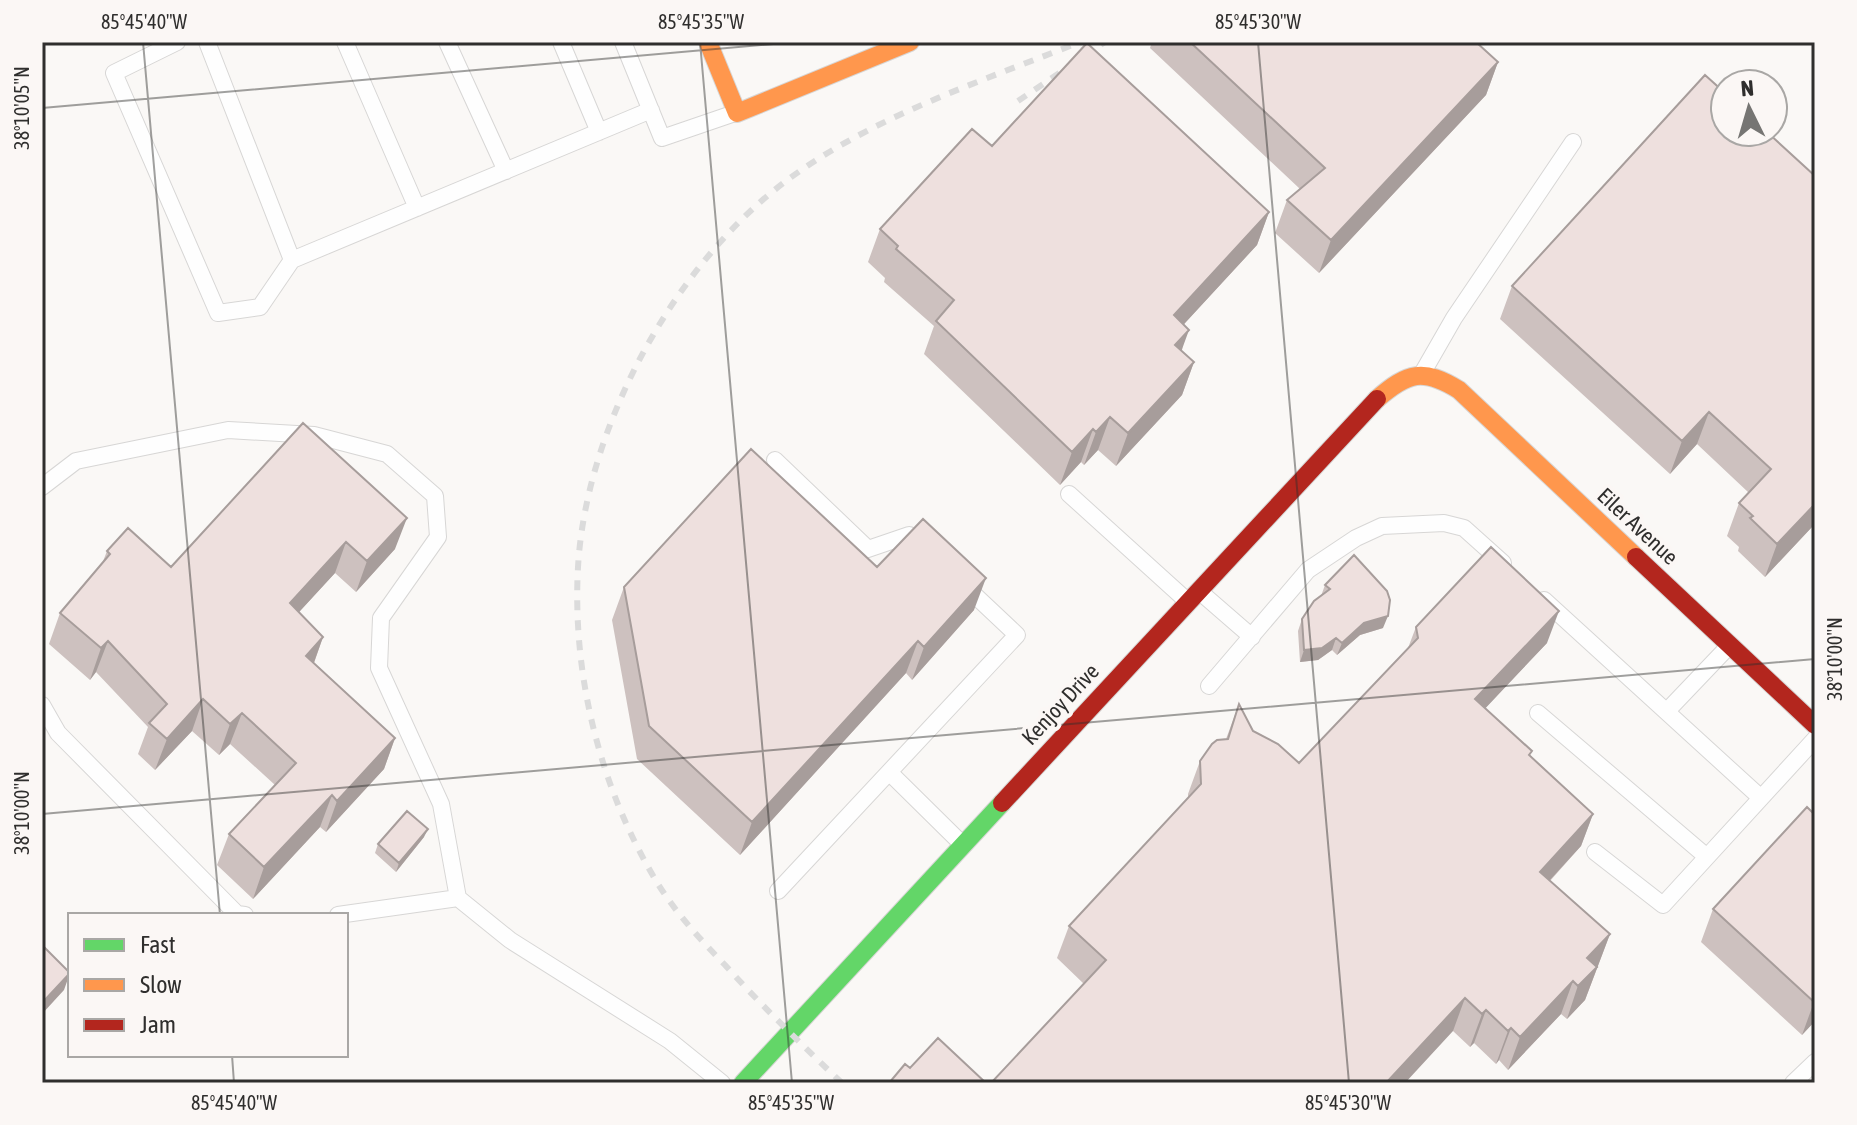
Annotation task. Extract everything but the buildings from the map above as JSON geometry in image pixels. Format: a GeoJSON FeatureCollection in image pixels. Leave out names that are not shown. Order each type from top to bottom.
{"type":"FeatureCollection","features":[{"type":"Feature","properties":{"kind":"street"},"geometry":{"type":"LineString","coordinates":[[708,42],[737,113],[910,42]]}},
{"type":"Feature","properties":{"kind":"street","name":"Kenjoy Drive"},"geometry":{"type":"LineString","coordinates":[[743,1083],[1364,411],[1397,381],[1422,373]]}},
{"type":"Feature","properties":{"kind":"street","name":"Eiler Avenue"},"geometry":{"type":"LineString","coordinates":[[1422,373],[1445,380],[1459,390],[1815,725]]}},
{"type":"Feature","properties":{"kind":"lane"},"geometry":{"type":"LineString","coordinates":[[177,42],[114,73],[218,313],[260,307],[292,260],[651,110]]}},
{"type":"Feature","properties":{"kind":"lane"},"geometry":{"type":"LineString","coordinates":[[207,42],[292,260]]}},
{"type":"Feature","properties":{"kind":"lane"},"geometry":{"type":"LineString","coordinates":[[345,42],[417,208]]}},
{"type":"Feature","properties":{"kind":"lane"},"geometry":{"type":"LineString","coordinates":[[447,42],[506,171]]}},
{"type":"Feature","properties":{"kind":"lane"},"geometry":{"type":"LineString","coordinates":[[561,42],[599,132]]}},
{"type":"Feature","properties":{"kind":"lane"},"geometry":{"type":"LineString","coordinates":[[623,42],[662,138],[737,113]]}},
{"type":"Feature","properties":{"kind":"lane"},"geometry":{"type":"LineString","coordinates":[[1422,373],[1454,318],[1573,142]]}},
{"type":"Feature","properties":{"kind":"lane"},"geometry":{"type":"LineString","coordinates":[[42,487],[76,461],[228,430],[314,435],[387,454],[435,496],[438,537],[381,618],[379,668],[441,804],[458,898],[510,940],[670,1041],[722,1083]]}},
{"type":"Feature","properties":{"kind":"lane"},"geometry":{"type":"LineString","coordinates":[[775,460],[868,549],[909,535],[931,555]]}},
{"type":"Feature","properties":{"kind":"lane"},"geometry":{"type":"LineString","coordinates":[[1069,494],[1192,596],[1252,637]]}},
{"type":"Feature","properties":{"kind":"lane"},"geometry":{"type":"LineString","coordinates":[[1209,686],[1308,570],[1356,538],[1382,526],[1444,523],[1464,528],[1761,798]]}},
{"type":"Feature","properties":{"kind":"lane"},"geometry":{"type":"LineString","coordinates":[[778,891],[1017,635],[952,575]]}},
{"type":"Feature","properties":{"kind":"lane"},"geometry":{"type":"LineString","coordinates":[[1667,711],[1730,645]]}},
{"type":"Feature","properties":{"kind":"lane"},"geometry":{"type":"LineString","coordinates":[[42,705],[58,733],[236,913]]}},
{"type":"Feature","properties":{"kind":"lane"},"geometry":{"type":"LineString","coordinates":[[1538,713],[1707,857]]}},
{"type":"Feature","properties":{"kind":"lane"},"geometry":{"type":"LineString","coordinates":[[1595,852],[1663,905],[1815,739]]}},
{"type":"Feature","properties":{"kind":"lane"},"geometry":{"type":"LineString","coordinates":[[889,772],[963,845]]}},
{"type":"Feature","properties":{"kind":"lane"},"geometry":{"type":"LineString","coordinates":[[348,914],[458,898]]}},
{"type":"Feature","properties":{"kind":"lane"},"geometry":{"type":"LineString","coordinates":[[1793,1083],[1815,1062]]}},
{"type":"Feature","properties":{"kind":"railway"},"geometry":{"type":"LineString","coordinates":[[842,1083],[753,995],[679,913],[655,879],[619,807],[594,729],[580,648],[578,567],[585,514],[598,459],[618,405],[643,353],[673,303],[707,257],[745,216],[786,181],[855,137],[928,102],[1080,42]]}},
{"type":"Feature","properties":{"kind":"railway"},"geometry":{"type":"LineString","coordinates":[[1018,101],[1105,42]]}},
{"type":"Feature","properties":{"kind":"traffic: fast"},"geometry":{"type":"LineString","coordinates":[[743,1083],[1002,803]]}},
{"type":"Feature","properties":{"kind":"traffic: slow"},"geometry":{"type":"LineString","coordinates":[[708,42],[737,113],[910,42]]}},
{"type":"Feature","properties":{"kind":"traffic: slow"},"geometry":{"type":"LineString","coordinates":[[1377,399],[1398,383],[1416,376],[1435,378],[1459,390],[1636,557]]}},
{"type":"Feature","properties":{"kind":"traffic: jam"},"geometry":{"type":"LineString","coordinates":[[1002,803],[1377,399]]}},
{"type":"Feature","properties":{"kind":"traffic: jam"},"geometry":{"type":"LineString","coordinates":[[1636,557],[1815,725]]}}]}
